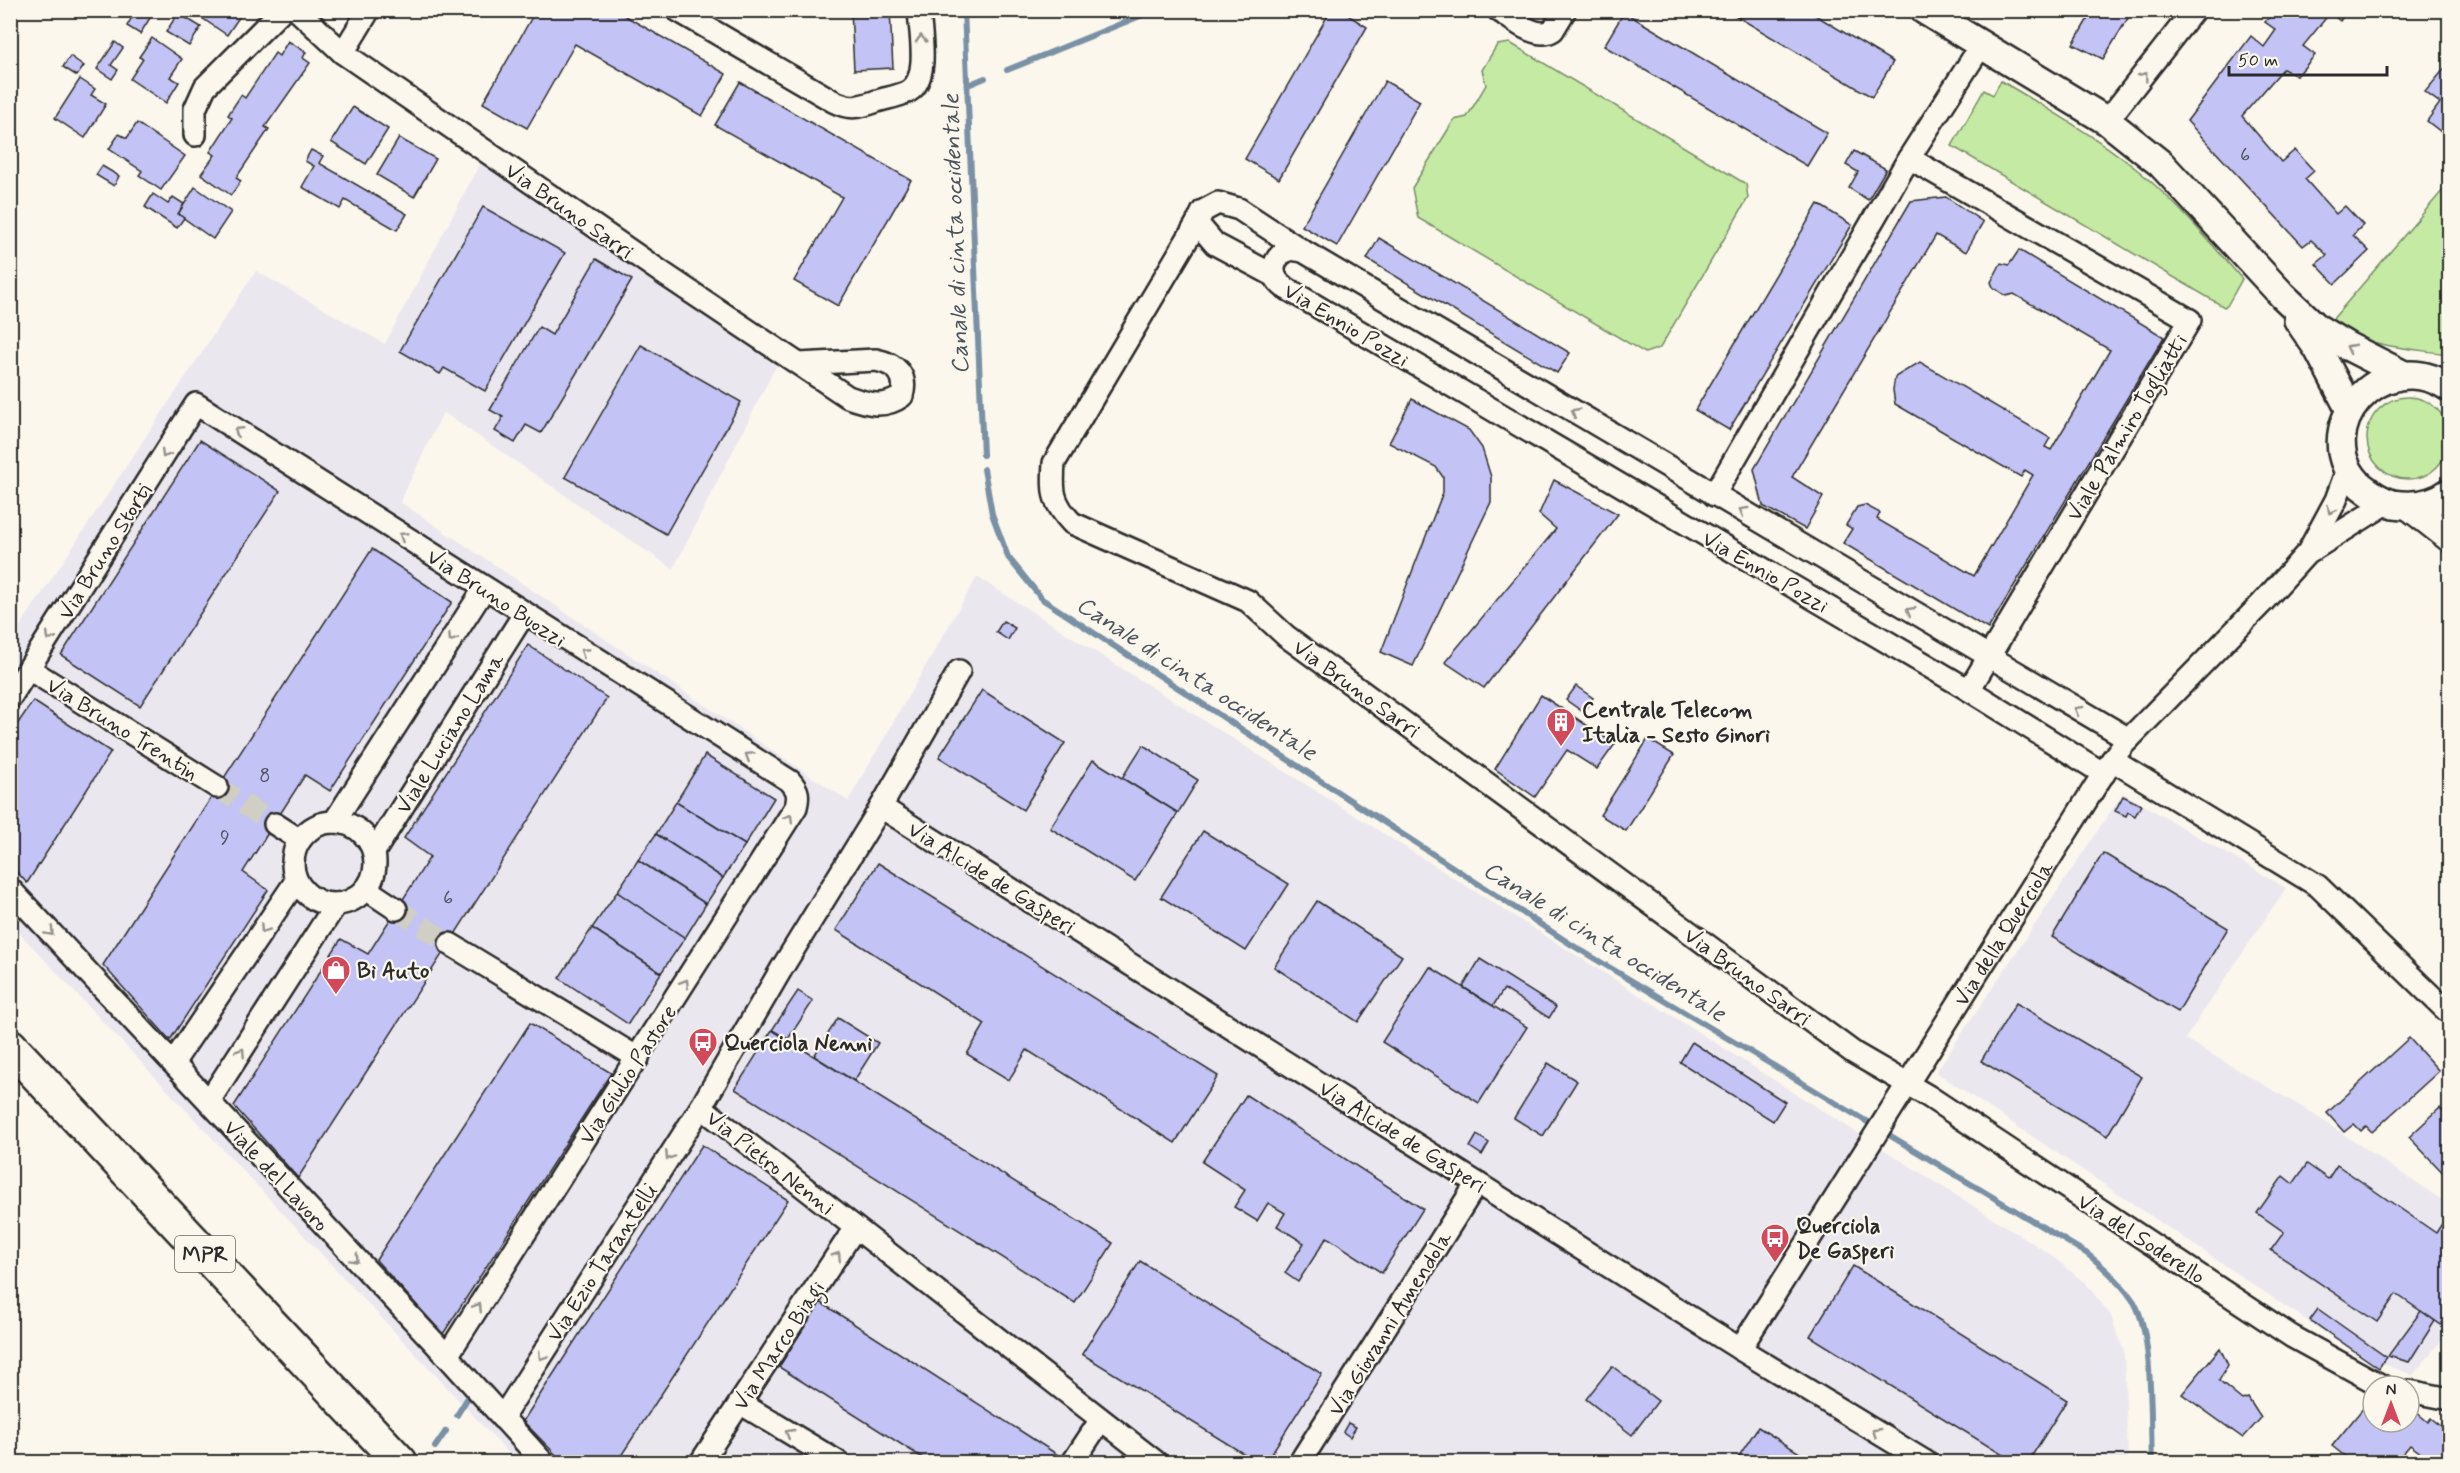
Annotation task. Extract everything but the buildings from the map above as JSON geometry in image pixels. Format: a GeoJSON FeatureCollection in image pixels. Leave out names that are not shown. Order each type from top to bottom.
{"type":"FeatureCollection","features":[{"type":"Feature","properties":{"kind":"main road","name":"MPR"},"geometry":{"type":"LineString","coordinates":[[10,1046],[400,1462]]}},
{"type":"Feature","properties":{"kind":"street"},"geometry":{"type":"LineString","coordinates":[[195,135],[195,109],[206,87],[282,10]]}},
{"type":"Feature","properties":{"kind":"street","name":"Via Bruno Sarri"},"geometry":{"type":"LineString","coordinates":[[297,10],[343,53],[799,364]]}},
{"type":"Feature","properties":{"kind":"street"},"geometry":{"type":"LineString","coordinates":[[343,53],[369,10]]}},
{"type":"Feature","properties":{"kind":"street"},"geometry":{"type":"LineString","coordinates":[[677,10],[833,101],[849,108],[859,108],[909,90],[918,82],[922,68],[920,10]]}},
{"type":"Feature","properties":{"kind":"street"},"geometry":{"type":"LineString","coordinates":[[1503,12],[1535,32],[1549,33],[1565,10]]}},
{"type":"Feature","properties":{"kind":"street"},"geometry":{"type":"LineString","coordinates":[[1924,10],[2107,121],[2161,164],[2283,296],[2317,328],[2402,374]]}},
{"type":"Feature","properties":{"kind":"street"},"geometry":{"type":"LineString","coordinates":[[2107,121],[2194,10]]}},
{"type":"Feature","properties":{"kind":"street"},"geometry":{"type":"LineString","coordinates":[[1714,495],[1909,158],[1982,44]]}},
{"type":"Feature","properties":{"kind":"street","name":"Viale Palmiro Togliatti"},"geometry":{"type":"LineString","coordinates":[[1909,158],[2190,320],[1969,690]]}},
{"type":"Feature","properties":{"kind":"street","name":"Via Bruno Sarri"},"geometry":{"type":"LineString","coordinates":[[1303,251],[1239,209],[1218,203],[1203,212],[1054,463],[1052,491],[1060,510],[1072,523],[1248,601],[1286,636],[1739,969],[1854,1053],[1907,1083]]}},
{"type":"Feature","properties":{"kind":"street"},"geometry":{"type":"LineString","coordinates":[[1197,223],[1215,244],[1275,276]]}},
{"type":"Feature","properties":{"kind":"street","name":"Via Ennio Pozzi"},"geometry":{"type":"LineString","coordinates":[[2129,739],[1303,251],[1290,249],[1278,256],[1274,263],[1275,276],[1284,287],[1969,690],[2318,886],[2449,1011]]}},
{"type":"Feature","properties":{"kind":"street"},"geometry":{"type":"LineString","coordinates":[[2283,296],[2318,349],[2350,410]]}},
{"type":"Feature","properties":{"kind":"street"},"geometry":{"type":"LineString","coordinates":[[2443,380],[2417,374],[2402,374],[2386,378],[2372,386],[2359,396],[2350,410],[2342,438],[2348,466],[2357,482],[2371,495],[2398,504],[2450,538]]}},
{"type":"Feature","properties":{"kind":"street","name":"Via Bruno Buozzi"},"geometry":{"type":"LineString","coordinates":[[196,404],[484,589],[790,781],[797,789]]}},
{"type":"Feature","properties":{"kind":"street","name":"Via Bruno Storti"},"geometry":{"type":"LineString","coordinates":[[10,698],[196,404]]}},
{"type":"Feature","properties":{"kind":"street","name":"Via della Querciola"},"geometry":{"type":"LineString","coordinates":[[1740,1349],[2108,767],[2129,739],[2262,603],[2308,552],[2336,500],[2348,466]]}},
{"type":"Feature","properties":{"kind":"street","name":"Via della Querciola"},"geometry":{"type":"LineString","coordinates":[[2308,552],[2398,504],[2427,504],[2450,492]]}},
{"type":"Feature","properties":{"kind":"street"},"geometry":{"type":"LineString","coordinates":[[334,822],[484,589]]}},
{"type":"Feature","properties":{"kind":"street","name":"Viale Luciano Lama"},"geometry":{"type":"LineString","coordinates":[[366,889],[375,870],[374,852],[524,614]]}},
{"type":"Feature","properties":{"kind":"street","name":"Via Bruno Trentin"},"geometry":{"type":"LineString","coordinates":[[29,669],[217,787]]}},
{"type":"Feature","properties":{"kind":"street","name":"Via Pietro Nenni"},"geometry":{"type":"LineString","coordinates":[[959,671],[881,807],[782,968],[701,1107],[1100,1421],[1156,1462]]}},
{"type":"Feature","properties":{"kind":"street","name":"Via Giulio Pastore"},"geometry":{"type":"LineString","coordinates":[[447,1356],[796,807],[797,789]]}},
{"type":"Feature","properties":{"kind":"street","name":"Via Alcide de Gasperi"},"geometry":{"type":"LineString","coordinates":[[881,807],[1740,1349],[1926,1462]]}},
{"type":"Feature","properties":{"kind":"street"},"geometry":{"type":"LineString","coordinates":[[374,852],[367,839],[358,830],[345,823],[334,822],[316,826],[300,840],[293,858],[296,881],[313,898],[336,904],[351,901],[366,889],[396,909]]}},
{"type":"Feature","properties":{"kind":"street"},"geometry":{"type":"LineString","coordinates":[[275,824],[300,840]]}},
{"type":"Feature","properties":{"kind":"street"},"geometry":{"type":"LineString","coordinates":[[173,1063],[296,881]]}},
{"type":"Feature","properties":{"kind":"street","name":"Viale del Lavoro"},"geometry":{"type":"LineString","coordinates":[[10,889],[447,1356],[543,1462]]}},
{"type":"Feature","properties":{"kind":"street"},"geometry":{"type":"LineString","coordinates":[[209,1101],[336,904]]}},
{"type":"Feature","properties":{"kind":"street"},"geometry":{"type":"LineString","coordinates":[[450,944],[638,1058]]}},
{"type":"Feature","properties":{"kind":"street","name":"Via del Soderello"},"geometry":{"type":"LineString","coordinates":[[1907,1083],[2291,1336],[2361,1374]]}},
{"type":"Feature","properties":{"kind":"street","name":"Via Ezio Tarantelli"},"geometry":{"type":"LineString","coordinates":[[502,1418],[701,1107]]}},
{"type":"Feature","properties":{"kind":"street","name":"Via Giovanni Amendola"},"geometry":{"type":"LineString","coordinates":[[1300,1462],[1477,1183]]}},
{"type":"Feature","properties":{"kind":"street","name":"Via Marco Biagi"},"geometry":{"type":"LineString","coordinates":[[701,1462],[855,1228]]}},
{"type":"Feature","properties":{"kind":"street"},"geometry":{"type":"LineString","coordinates":[[2421,1393],[2450,1399]]}},
{"type":"Feature","properties":{"kind":"street"},"geometry":{"type":"LineString","coordinates":[[740,1403],[838,1462]]}},
{"type":"Feature","properties":{"kind":"street"},"geometry":{"type":"LineString","coordinates":[[1073,1462],[1100,1421]]}},
{"type":"Feature","properties":{"kind":"shaded area"},"geometry":{"type":"Polygon","coordinates":[[[493,139],[776,366],[673,569],[443,412],[400,502],[848,801],[977,577],[2051,1255],[2086,1284],[2110,1314],[2124,1352],[2128,1462],[517,1462],[11,924],[11,640],[256,271],[385,344],[493,139]]]}},
{"type":"Feature","properties":{"kind":"shaded area"},"geometry":{"type":"Polygon","coordinates":[[[2123,793],[2286,888],[2185,1039],[2307,1110],[2449,1205],[2449,1331],[2414,1374],[2357,1354],[1936,1072],[2123,793]]]}},
{"type":"Feature","properties":{"kind":"green space"},"geometry":{"type":"Polygon","coordinates":[[[1510,43],[1746,184],[1748,198],[1660,348],[1645,353],[1418,218],[1412,188],[1454,120],[1467,117],[1486,85],[1482,70],[1497,45],[1510,43]]]}},
{"type":"Feature","properties":{"kind":"green space"},"geometry":{"type":"Polygon","coordinates":[[[2001,81],[2090,135],[2140,172],[2167,197],[2242,279],[2227,306],[2224,307],[1952,146],[1984,90],[1993,95],[2001,81]]]}},
{"type":"Feature","properties":{"kind":"green space"},"geometry":{"type":"Polygon","coordinates":[[[2449,183],[2449,352],[2441,353],[2383,345],[2343,329],[2332,320],[2449,183]]]}},
{"type":"Feature","properties":{"kind":"green space"},"geometry":{"type":"Polygon","coordinates":[[[2408,397],[2424,400],[2437,409],[2446,422],[2449,438],[2446,454],[2437,467],[2424,476],[2408,479],[2392,476],[2379,467],[2370,454],[2367,438],[2370,422],[2379,409],[2392,400],[2408,397]]]}},
{"type":"Feature","properties":{"kind":"waterway","name":"Canale di cinta occidentale"},"geometry":{"type":"LineString","coordinates":[[964,10],[983,455]]}},
{"type":"Feature","properties":{"kind":"waterway"},"geometry":{"type":"LineString","coordinates":[[1007,70],[1155,10]]}},
{"type":"Feature","properties":{"kind":"waterway"},"geometry":{"type":"LineString","coordinates":[[968,85],[985,78]]}},
{"type":"Feature","properties":{"kind":"waterway","name":"Canale di cinta occidentale"},"geometry":{"type":"LineString","coordinates":[[984,469],[992,514],[1008,557],[1042,599],[1572,945],[2086,1253],[2099,1264],[2118,1281],[2129,1295],[2140,1317],[2148,1357],[2152,1462]]}},
{"type":"Feature","properties":{"kind":"waterway"},"geometry":{"type":"LineString","coordinates":[[457,1415],[467,1399]]}},
{"type":"Feature","properties":{"kind":"waterway"},"geometry":{"type":"LineString","coordinates":[[435,1447],[446,1431]]}},
{"type":"Feature","properties":{"kind":"tunnel"},"geometry":{"type":"LineString","coordinates":[[217,787],[275,824]]}},
{"type":"Feature","properties":{"kind":"tunnel"},"geometry":{"type":"LineString","coordinates":[[396,909],[450,944]]}},
{"type":"Feature","properties":{"kind":"place","name":"Centrale Telecom Italia - Sesto Ginori"},"geometry":{"type":"Point","coordinates":[1561,748]}},
{"type":"Feature","properties":{"kind":"place","name":"Bi Auto"},"geometry":{"type":"Point","coordinates":[336,996]}},
{"type":"Feature","properties":{"kind":"place","name":"Querciola Nenni"},"geometry":{"type":"Point","coordinates":[703,1068]}},
{"type":"Feature","properties":{"kind":"place","name":"Querciola De Gasperi"},"geometry":{"type":"Point","coordinates":[1775,1264]}}]}
